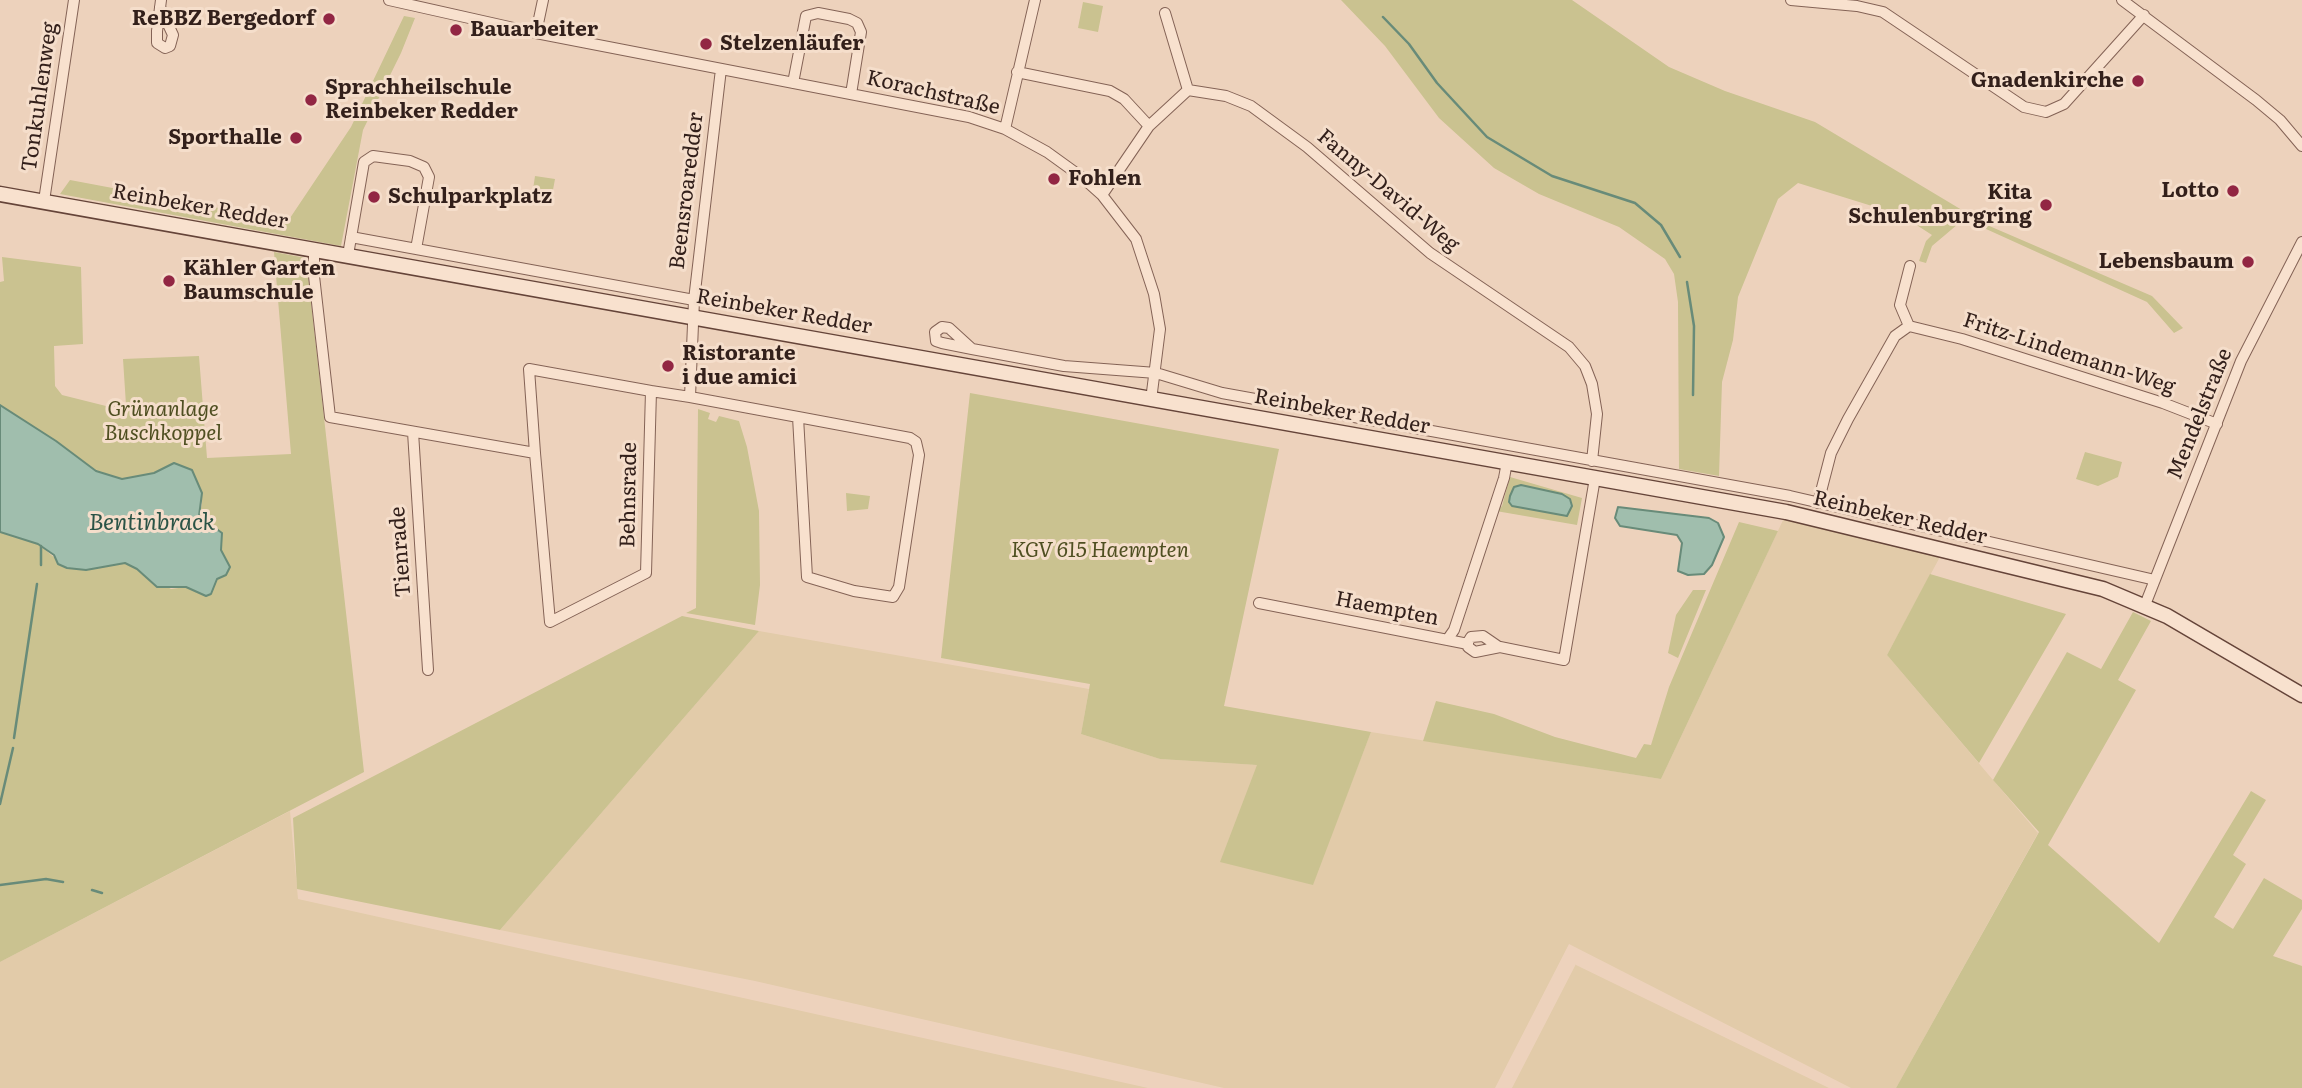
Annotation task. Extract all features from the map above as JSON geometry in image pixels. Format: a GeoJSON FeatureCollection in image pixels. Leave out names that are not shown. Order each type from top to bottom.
{"type":"FeatureCollection","features":[{"type":"Feature","properties":{"kind":"main road","name":"Reinbeker Redder"},"geometry":{"type":"LineString","coordinates":[[0,187],[44,201]]}},
{"type":"Feature","properties":{"kind":"main road","name":"Reinbeker Redder"},"geometry":{"type":"LineString","coordinates":[[0,194],[1786,512],[2085,584],[2145,606],[2302,695]]}},
{"type":"Feature","properties":{"kind":"street","name":"Tonkuhlenweg"},"geometry":{"type":"LineString","coordinates":[[44,201],[74,0]]}},
{"type":"Feature","properties":{"kind":"street","name":"Korachstraße"},"geometry":{"type":"LineString","coordinates":[[389,0],[536,33],[969,117],[1005,129],[1047,152],[1102,194],[1136,239],[1147,268],[1160,329],[1151,400]]}},
{"type":"Feature","properties":{"kind":"street"},"geometry":{"type":"LineString","coordinates":[[536,33],[543,0]]}},
{"type":"Feature","properties":{"kind":"street"},"geometry":{"type":"LineString","coordinates":[[1005,129],[1035,0]]}},
{"type":"Feature","properties":{"kind":"street"},"geometry":{"type":"LineString","coordinates":[[1791,0],[1857,6],[1883,12],[2024,107],[2046,112],[2064,104],[2144,15]]}},
{"type":"Feature","properties":{"kind":"street"},"geometry":{"type":"LineString","coordinates":[[2122,0],[2256,100],[2280,120],[2302,146]]}},
{"type":"Feature","properties":{"kind":"street","name":"Korachstraße"},"geometry":{"type":"LineString","coordinates":[[793,83],[806,16],[814,13],[849,19],[857,23],[861,32],[850,94]]}},
{"type":"Feature","properties":{"kind":"street"},"geometry":{"type":"LineString","coordinates":[[1102,194],[1149,126],[1188,90],[1165,13]]}},
{"type":"Feature","properties":{"kind":"street","name":"Beensroaredder"},"geometry":{"type":"LineString","coordinates":[[694,317],[721,69]]}},
{"type":"Feature","properties":{"kind":"street"},"geometry":{"type":"LineString","coordinates":[[1017,72],[1110,91],[1124,99],[1149,126]]}},
{"type":"Feature","properties":{"kind":"street","name":"Fanny-David-Weg"},"geometry":{"type":"LineString","coordinates":[[1188,90],[1226,96],[1251,106],[1307,148],[1430,253],[1569,347],[1585,366],[1592,384],[1597,414],[1592,461]]}},
{"type":"Feature","properties":{"kind":"street"},"geometry":{"type":"LineString","coordinates":[[348,255],[364,162],[373,156],[410,161],[424,167],[429,177],[416,249]]}},
{"type":"Feature","properties":{"kind":"street","name":"Reinbeker Redder"},"geometry":{"type":"LineString","coordinates":[[351,237],[694,300]]}},
{"type":"Feature","properties":{"kind":"street","name":"Mendelstraße"},"geometry":{"type":"LineString","coordinates":[[2145,606],[2241,361],[2302,242]]}},
{"type":"Feature","properties":{"kind":"street"},"geometry":{"type":"LineString","coordinates":[[314,249],[314,276],[330,417],[535,453]]}},
{"type":"Feature","properties":{"kind":"street"},"geometry":{"type":"LineString","coordinates":[[1818,503],[1831,453],[1848,419],[1895,336],[1909,326],[1900,305],[1910,266]]}},
{"type":"Feature","properties":{"kind":"street"},"geometry":{"type":"LineString","coordinates":[[690,397],[694,317]]}},
{"type":"Feature","properties":{"kind":"street","name":"Fritz-Lindemann-Weg"},"geometry":{"type":"LineString","coordinates":[[1909,326],[2012,355],[2163,403],[2217,424]]}},
{"type":"Feature","properties":{"kind":"street","name":"Reinbeker Redder"},"geometry":{"type":"LineString","coordinates":[[972,349],[1064,366],[1156,373],[1222,393],[1818,503],[2155,580]]}},
{"type":"Feature","properties":{"kind":"street","name":"Behnsrade"},"geometry":{"type":"LineString","coordinates":[[651,391],[646,573],[550,622],[529,369],[690,397],[798,417],[910,438],[918,445],[899,587],[893,597],[814,582],[807,576],[798,417]]}},
{"type":"Feature","properties":{"kind":"street","name":"Tienrade"},"geometry":{"type":"LineString","coordinates":[[413,432],[428,670]]}},
{"type":"Feature","properties":{"kind":"street","name":"Haempten"},"geometry":{"type":"LineString","coordinates":[[1259,603],[1447,640],[1454,630],[1507,462]]}},
{"type":"Feature","properties":{"kind":"street"},"geometry":{"type":"LineString","coordinates":[[1468,644],[1471,637],[1476,635],[1500,647],[1564,660],[1595,478]]}},
{"type":"Feature","properties":{"kind":"street"},"geometry":{"type":"LineString","coordinates":[[1447,640],[1468,644],[1475,652],[1500,647]]}},
{"type":"Feature","properties":{"kind":"shaded area"},"geometry":{"type":"Polygon","coordinates":[[[1784,518],[1941,555],[1887,655],[2038,833],[1896,1088],[1851,1088],[1569,944],[1495,1088],[1224,1088],[755,981],[500,930],[759,631],[1089,689],[1081,734],[1160,759],[1257,765],[1312,885],[1371,732],[1661,779],[1784,518]]]}},
{"type":"Feature","properties":{"kind":"shaded area"},"geometry":{"type":"Polygon","coordinates":[[[290,811],[298,899],[1148,1088],[0,1088],[0,962],[290,811]]]}},
{"type":"Feature","properties":{"kind":"shaded area"},"geometry":{"type":"Polygon","coordinates":[[[1576,965],[1829,1088],[1512,1088],[1576,965]]]}},
{"type":"Feature","properties":{"kind":"green space"},"geometry":{"type":"Polygon","coordinates":[[[1341,0],[1572,0],[1669,67],[1725,91],[1815,122],[1987,225],[2152,296],[2183,328],[2174,333],[2147,302],[1964,219],[1932,246],[1926,263],[1919,261],[1926,241],[1932,235],[1901,215],[1798,183],[1778,199],[1738,297],[1733,340],[1722,382],[1719,476],[1679,469],[1678,302],[1674,274],[1665,259],[1619,227],[1539,194],[1494,168],[1439,118],[1385,46],[1341,0]]]}},
{"type":"Feature","properties":{"kind":"green space"},"geometry":{"type":"Polygon","coordinates":[[[1083,2],[1103,6],[1098,32],[1078,28],[1083,2]]]}},
{"type":"Feature","properties":{"kind":"green space"},"geometry":{"type":"Polygon","coordinates":[[[404,16],[415,18],[363,130],[341,246],[60,194],[70,180],[288,221],[351,127],[404,16]]]}},
{"type":"Feature","properties":{"kind":"green space"},"geometry":{"type":"Polygon","coordinates":[[[535,176],[555,179],[550,206],[531,203],[535,176]]]}},
{"type":"Feature","properties":{"kind":"green space","name":"Grünanlage Buschkoppel"},"geometry":{"type":"Polygon","coordinates":[[[274,252],[306,258],[364,772],[0,962],[0,532],[38,544],[67,568],[86,570],[125,563],[171,589],[186,587],[206,596],[211,594],[217,578],[229,567],[221,550],[222,533],[199,516],[202,504],[192,470],[174,463],[154,473],[122,479],[96,471],[0,405],[0,282],[4,281],[2,257],[81,267],[83,344],[54,346],[55,386],[62,395],[106,406],[126,405],[123,359],[199,356],[207,458],[291,454],[274,252]]]}},
{"type":"Feature","properties":{"kind":"green space","name":"KGV 615 Haempten"},"geometry":{"type":"Polygon","coordinates":[[[970,393],[1279,449],[1224,706],[1371,732],[1313,885],[1220,862],[1257,765],[1160,759],[1081,734],[1090,684],[941,658],[970,393]]]}},
{"type":"Feature","properties":{"kind":"green space"},"geometry":{"type":"Polygon","coordinates":[[[698,409],[710,413],[708,419],[716,422],[719,416],[739,421],[747,447],[759,511],[760,585],[755,625],[686,613],[696,608],[698,409]]]}},
{"type":"Feature","properties":{"kind":"green space"},"geometry":{"type":"Polygon","coordinates":[[[2085,452],[2122,462],[2118,477],[2098,486],[2076,479],[2085,452]]]}},
{"type":"Feature","properties":{"kind":"green space"},"geometry":{"type":"Polygon","coordinates":[[[1510,477],[1582,498],[1577,525],[1496,511],[1502,506],[1510,477]]]}},
{"type":"Feature","properties":{"kind":"green space"},"geometry":{"type":"Polygon","coordinates":[[[846,493],[870,496],[868,509],[847,511],[846,493]]]}},
{"type":"Feature","properties":{"kind":"green space"},"geometry":{"type":"Polygon","coordinates":[[[1739,522],[1778,531],[1661,779],[1423,741],[1436,701],[1494,714],[1555,737],[1636,758],[1644,744],[1651,745],[1669,687],[1739,522]]]}},
{"type":"Feature","properties":{"kind":"green space"},"geometry":{"type":"Polygon","coordinates":[[[1930,574],[2066,614],[1979,763],[1887,655],[1930,574]]]}},
{"type":"Feature","properties":{"kind":"green space"},"geometry":{"type":"Polygon","coordinates":[[[1693,590],[1706,590],[1678,658],[1668,653],[1676,615],[1693,590]]]}},
{"type":"Feature","properties":{"kind":"green space"},"geometry":{"type":"Polygon","coordinates":[[[2133,612],[2151,621],[2118,680],[2136,690],[2048,845],[2159,943],[2251,791],[2266,800],[2233,855],[2246,864],[2214,917],[2233,929],[2264,878],[2302,900],[2302,909],[2273,956],[2302,966],[2302,1088],[1896,1088],[2039,832],[1993,780],[2067,652],[2101,669],[2133,612]]]}},
{"type":"Feature","properties":{"kind":"green space"},"geometry":{"type":"Polygon","coordinates":[[[682,616],[759,631],[500,930],[297,889],[293,818],[682,616]]]}},
{"type":"Feature","properties":{"kind":"water","name":"Bentinbrack"},"geometry":{"type":"Polygon","coordinates":[[[0,405],[96,471],[122,479],[154,473],[174,463],[192,470],[202,493],[199,516],[222,533],[221,550],[230,567],[226,575],[217,579],[211,594],[206,596],[186,587],[157,587],[137,569],[125,563],[86,570],[67,568],[58,564],[54,555],[38,544],[0,532],[0,405]]]}},
{"type":"Feature","properties":{"kind":"water"},"geometry":{"type":"Polygon","coordinates":[[[1521,485],[1562,494],[1570,499],[1572,506],[1567,516],[1512,506],[1509,502],[1510,496],[1514,487],[1521,485]]]}},
{"type":"Feature","properties":{"kind":"water"},"geometry":{"type":"Polygon","coordinates":[[[1618,507],[1709,518],[1718,523],[1724,537],[1712,565],[1704,574],[1688,575],[1678,571],[1682,543],[1677,535],[1620,526],[1615,518],[1618,507]]]}},
{"type":"Feature","properties":{"kind":"waterway"},"geometry":{"type":"LineString","coordinates":[[1383,17],[1409,44],[1437,83],[1487,137],[1552,176],[1635,203],[1661,225],[1680,257]]}},
{"type":"Feature","properties":{"kind":"waterway"},"geometry":{"type":"LineString","coordinates":[[1687,282],[1694,326],[1693,395]]}},
{"type":"Feature","properties":{"kind":"waterway"},"geometry":{"type":"LineString","coordinates":[[41,546],[41,565]]}},
{"type":"Feature","properties":{"kind":"waterway"},"geometry":{"type":"LineString","coordinates":[[14,738],[37,584]]}},
{"type":"Feature","properties":{"kind":"waterway"},"geometry":{"type":"LineString","coordinates":[[0,804],[13,748]]}},
{"type":"Feature","properties":{"kind":"waterway"},"geometry":{"type":"LineString","coordinates":[[0,885],[46,879],[63,882]]}},
{"type":"Feature","properties":{"kind":"waterway"},"geometry":{"type":"LineString","coordinates":[[92,890],[102,893]]}},
{"type":"Feature","properties":{"kind":"place","name":"ReBBZ Bergedorf"},"geometry":{"type":"Point","coordinates":[329,19]}},
{"type":"Feature","properties":{"kind":"place","name":"Bauarbeiter"},"geometry":{"type":"Point","coordinates":[456,30]}},
{"type":"Feature","properties":{"kind":"place","name":"Stelzenläufer"},"geometry":{"type":"Point","coordinates":[706,44]}},
{"type":"Feature","properties":{"kind":"place","name":"Gnadenkirche"},"geometry":{"type":"Point","coordinates":[2138,81]}},
{"type":"Feature","properties":{"kind":"place","name":"Sprachheilschule Reinbeker Redder"},"geometry":{"type":"Point","coordinates":[311,100]}},
{"type":"Feature","properties":{"kind":"place","name":"Sporthalle"},"geometry":{"type":"Point","coordinates":[296,138]}},
{"type":"Feature","properties":{"kind":"place","name":"Fohlen"},"geometry":{"type":"Point","coordinates":[1054,179]}},
{"type":"Feature","properties":{"kind":"place","name":"Lotto"},"geometry":{"type":"Point","coordinates":[2233,191]}},
{"type":"Feature","properties":{"kind":"place","name":"Schulparkplatz"},"geometry":{"type":"Point","coordinates":[374,197]}},
{"type":"Feature","properties":{"kind":"place","name":"Kita Schulenburgring"},"geometry":{"type":"Point","coordinates":[2046,205]}},
{"type":"Feature","properties":{"kind":"place","name":"Lebensbaum"},"geometry":{"type":"Point","coordinates":[2248,262]}},
{"type":"Feature","properties":{"kind":"place","name":"Kähler Garten Baumschule"},"geometry":{"type":"Point","coordinates":[169,281]}},
{"type":"Feature","properties":{"kind":"place","name":"Ristorante i due amici"},"geometry":{"type":"Point","coordinates":[668,366]}}]}
